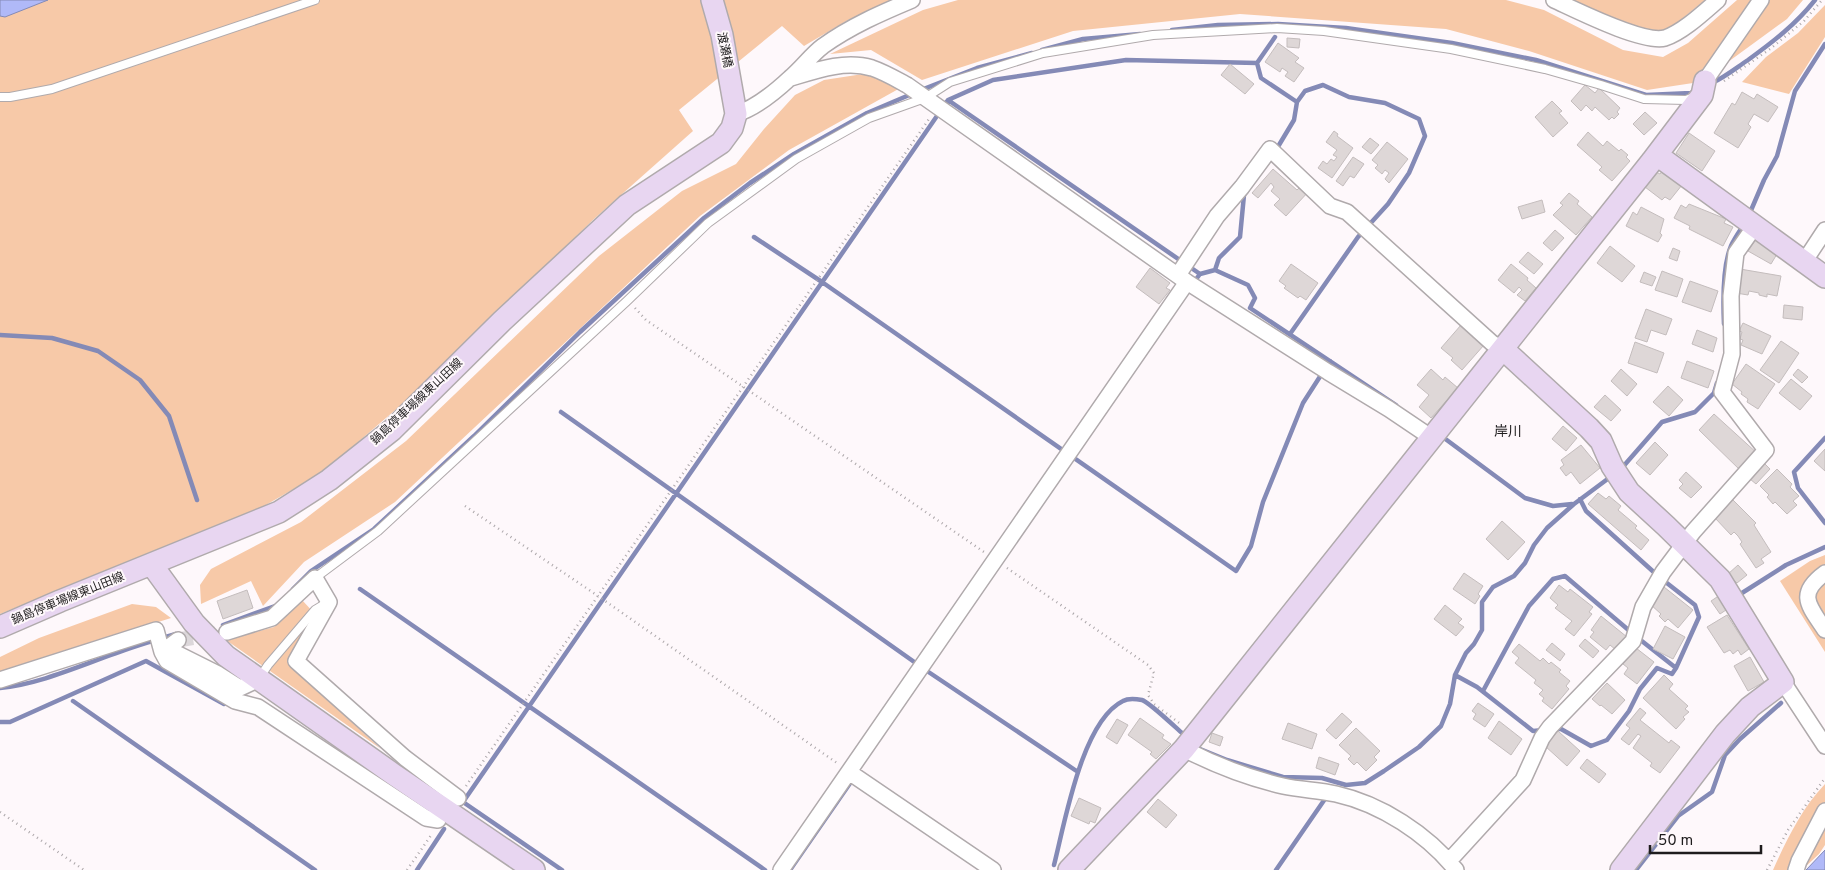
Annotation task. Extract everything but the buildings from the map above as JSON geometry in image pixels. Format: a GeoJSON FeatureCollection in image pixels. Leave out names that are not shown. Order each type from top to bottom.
{"type":"FeatureCollection","features":[{"type":"Feature","properties":{"kind":"street","name":"渡瀬橋"},"geometry":{"type":"LineString","coordinates":[[712,0],[722,35],[734,107]]}},
{"type":"Feature","properties":{"kind":"street"},"geometry":{"type":"LineString","coordinates":[[734,107],[747,111],[791,78],[822,47],[848,29],[912,0]]}},
{"type":"Feature","properties":{"kind":"street"},"geometry":{"type":"LineString","coordinates":[[1554,0],[1631,33],[1663,38],[1675,34],[1718,0]]}},
{"type":"Feature","properties":{"kind":"street"},"geometry":{"type":"LineString","coordinates":[[1069,870],[1189,742],[1503,349],[1657,155],[1761,0]]}},
{"type":"Feature","properties":{"kind":"street"},"geometry":{"type":"LineString","coordinates":[[791,78],[827,67],[854,64],[872,68],[907,85],[1324,370],[1389,409],[1436,433]]}},
{"type":"Feature","properties":{"kind":"street","name":"鍋島停車場線東山田線"},"geometry":{"type":"LineString","coordinates":[[0,627],[279,512],[329,480],[392,430],[502,321],[627,205],[721,143],[732,128],[734,107]]}},
{"type":"Feature","properties":{"kind":"street"},"geometry":{"type":"LineString","coordinates":[[781,870],[854,775],[922,668],[1001,563],[1068,454],[1186,275],[1217,216],[1273,152],[1330,206],[1347,212],[1492,343],[1503,349],[1589,428],[1601,441],[1615,472],[1629,492],[1720,579],[1825,746]]}},
{"type":"Feature","properties":{"kind":"street"},"geometry":{"type":"LineString","coordinates":[[1657,155],[1825,277]]}},
{"type":"Feature","properties":{"kind":"street"},"geometry":{"type":"LineString","coordinates":[[1189,742],[1233,771],[1284,786],[1337,794],[1368,804],[1394,817],[1415,832],[1452,866],[1524,780],[1546,732],[1633,642],[1642,607],[1660,577],[1693,532],[1766,450],[1722,392],[1732,354],[1731,296],[1736,253],[1748,221]]}},
{"type":"Feature","properties":{"kind":"street"},"geometry":{"type":"LineString","coordinates":[[1804,262],[1825,230]]}},
{"type":"Feature","properties":{"kind":"street"},"geometry":{"type":"LineString","coordinates":[[152,565],[194,623],[226,656],[393,774],[534,870]]}},
{"type":"Feature","properties":{"kind":"street"},"geometry":{"type":"LineString","coordinates":[[1825,573],[1814,581],[1807,594],[1809,604],[1825,630]]}},
{"type":"Feature","properties":{"kind":"street"},"geometry":{"type":"LineString","coordinates":[[227,632],[272,618],[315,578],[329,602],[296,661],[405,758],[458,798]]}},
{"type":"Feature","properties":{"kind":"street"},"geometry":{"type":"LineString","coordinates":[[0,680],[156,630],[161,649],[167,661],[236,701],[258,706],[426,818],[438,820]]}},
{"type":"Feature","properties":{"kind":"street"},"geometry":{"type":"LineString","coordinates":[[161,649],[178,640]]}},
{"type":"Feature","properties":{"kind":"street"},"geometry":{"type":"LineString","coordinates":[[161,649],[174,652],[218,674],[240,688],[259,679]]}},
{"type":"Feature","properties":{"kind":"street"},"geometry":{"type":"LineString","coordinates":[[1620,870],[1725,734],[1750,708],[1783,682]]}},
{"type":"Feature","properties":{"kind":"street"},"geometry":{"type":"LineString","coordinates":[[854,775],[993,870]]}},
{"type":"Feature","properties":{"kind":"street"},"geometry":{"type":"LineString","coordinates":[[1796,870],[1799,860],[1825,811]]}},
{"type":"Feature","properties":{"kind":"lane"},"geometry":{"type":"LineString","coordinates":[[0,97],[10,97],[52,89],[315,0]]}},
{"type":"Feature","properties":{"kind":"lane"},"geometry":{"type":"LineString","coordinates":[[315,578],[378,531],[628,301],[708,223],[796,159],[869,118],[925,98],[950,82],[1043,53],[1153,36],[1277,28],[1324,31],[1451,49],[1545,69],[1644,99],[1686,100],[1703,88]]}},
{"type":"Feature","properties":{"kind":"lane"},"geometry":{"type":"LineString","coordinates":[[259,679],[268,665],[315,610],[329,602]]}},
{"type":"Feature","properties":{"kind":"path"},"geometry":{"type":"LineString","coordinates":[[1703,88],[1770,49],[1804,21],[1822,0]]}},
{"type":"Feature","properties":{"kind":"path"},"geometry":{"type":"LineString","coordinates":[[458,798],[744,386],[941,110]]}},
{"type":"Feature","properties":{"kind":"path"},"geometry":{"type":"LineString","coordinates":[[628,301],[646,320],[1148,665],[1154,673],[1148,695],[1189,742]]}},
{"type":"Feature","properties":{"kind":"path"},"geometry":{"type":"LineString","coordinates":[[465,506],[609,603],[854,775]]}},
{"type":"Feature","properties":{"kind":"path"},"geometry":{"type":"LineString","coordinates":[[1767,870],[1788,830],[1825,778]]}},
{"type":"Feature","properties":{"kind":"path"},"geometry":{"type":"LineString","coordinates":[[0,812],[84,870]]}},
{"type":"Feature","properties":{"kind":"path"},"geometry":{"type":"LineString","coordinates":[[407,870],[436,828],[438,820]]}},
{"type":"Feature","properties":{"kind":"shaded area"},"geometry":{"type":"Polygon","coordinates":[[[0,0],[893,0],[848,20],[804,46],[782,26],[679,110],[693,131],[594,219],[407,400],[323,472],[252,513],[0,614],[0,0]]]}},
{"type":"Feature","properties":{"kind":"shaded area"},"geometry":{"type":"Polygon","coordinates":[[[958,0],[1506,0],[1544,10],[1623,50],[1663,57],[1688,43],[1737,0],[1753,0],[1693,83],[1647,90],[1529,51],[1446,29],[1240,14],[1073,31],[922,80],[871,50],[830,54],[923,10],[958,0]]]}},
{"type":"Feature","properties":{"kind":"shaded area"},"geometry":{"type":"Polygon","coordinates":[[[1566,0],[1705,0],[1666,32],[1643,32],[1566,0]]]}},
{"type":"Feature","properties":{"kind":"shaded area"},"geometry":{"type":"Polygon","coordinates":[[[1767,0],[1803,0],[1787,19],[1717,70],[1767,0]]]}},
{"type":"Feature","properties":{"kind":"shaded area"},"geometry":{"type":"Polygon","coordinates":[[[1825,5],[1825,37],[1789,94],[1742,82],[1766,57],[1798,33],[1825,5]]]}},
{"type":"Feature","properties":{"kind":"shaded area"},"geometry":{"type":"Polygon","coordinates":[[[863,74],[902,87],[789,150],[700,216],[395,502],[304,562],[263,606],[251,581],[201,604],[200,585],[211,569],[301,522],[406,441],[599,256],[682,191],[736,164],[795,95],[824,80],[863,74]]]}},
{"type":"Feature","properties":{"kind":"shaded area"},"geometry":{"type":"Polygon","coordinates":[[[1825,555],[1825,652],[1780,581],[1810,561],[1825,555]]]}},
{"type":"Feature","properties":{"kind":"shaded area"},"geometry":{"type":"Polygon","coordinates":[[[302,600],[315,614],[291,666],[381,749],[226,640],[274,627],[302,600]]]}},
{"type":"Feature","properties":{"kind":"shaded area"},"geometry":{"type":"Polygon","coordinates":[[[132,604],[156,607],[171,618],[6,670],[0,674],[0,657],[39,638],[132,604]]]}},
{"type":"Feature","properties":{"kind":"shaded area"},"geometry":{"type":"Polygon","coordinates":[[[1825,784],[1825,845],[1819,854],[1802,870],[1773,870],[1802,814],[1825,784]]]}},
{"type":"Feature","properties":{"kind":"water"},"geometry":{"type":"Polygon","coordinates":[[[0,0],[48,0],[5,17],[0,16],[0,0]]]}},
{"type":"Feature","properties":{"kind":"water"},"geometry":{"type":"Polygon","coordinates":[[[1825,850],[1825,870],[1806,870],[1825,850]]]}},
{"type":"Feature","properties":{"kind":"waterway"},"geometry":{"type":"LineString","coordinates":[[1712,83],[1775,39],[1792,25],[1815,0]]}},
{"type":"Feature","properties":{"kind":"waterway"},"geometry":{"type":"LineString","coordinates":[[1172,30],[1218,25],[1278,24],[1346,28],[1452,43],[1536,60],[1646,95],[1691,93],[1695,91]]}},
{"type":"Feature","properties":{"kind":"waterway"},"geometry":{"type":"LineString","coordinates":[[1042,50],[1083,39],[1140,34]]}},
{"type":"Feature","properties":{"kind":"waterway"},"geometry":{"type":"LineString","coordinates":[[1275,37],[1257,63],[1261,78],[1297,102],[1294,120],[1276,150]]}},
{"type":"Feature","properties":{"kind":"waterway"},"geometry":{"type":"LineString","coordinates":[[1749,215],[1777,156],[1795,91],[1825,44]]}},
{"type":"Feature","properties":{"kind":"waterway"},"geometry":{"type":"LineString","coordinates":[[921,90],[977,68],[1032,53]]}},
{"type":"Feature","properties":{"kind":"waterway"},"geometry":{"type":"LineString","coordinates":[[948,100],[993,80],[1126,60],[1257,63]]}},
{"type":"Feature","properties":{"kind":"waterway"},"geometry":{"type":"LineString","coordinates":[[1290,334],[1358,237],[1388,204],[1409,173],[1425,136],[1419,119],[1385,103],[1349,97],[1323,85],[1305,91],[1297,102]]}},
{"type":"Feature","properties":{"kind":"waterway"},"geometry":{"type":"LineString","coordinates":[[293,589],[311,571],[374,529],[474,436],[580,332],[704,218],[750,183],[794,154],[867,113],[914,93]]}},
{"type":"Feature","properties":{"kind":"waterway"},"geometry":{"type":"LineString","coordinates":[[562,870],[463,802],[948,100],[1200,274]]}},
{"type":"Feature","properties":{"kind":"waterway"},"geometry":{"type":"LineString","coordinates":[[1194,282],[1200,274],[1215,270],[1219,258],[1240,237],[1244,195],[1247,191]]}},
{"type":"Feature","properties":{"kind":"waterway"},"geometry":{"type":"LineString","coordinates":[[1724,324],[1723,295],[1726,264],[1731,246],[1743,226]]}},
{"type":"Feature","properties":{"kind":"waterway"},"geometry":{"type":"LineString","coordinates":[[754,237],[822,282],[1236,571],[1251,546],[1263,502],[1303,403],[1330,361]]}},
{"type":"Feature","properties":{"kind":"waterway"},"geometry":{"type":"LineString","coordinates":[[1215,270],[1248,285],[1255,298],[1250,308],[1396,405]]}},
{"type":"Feature","properties":{"kind":"waterway"},"geometry":{"type":"LineString","coordinates":[[0,335],[52,338],[98,351],[140,380],[169,416],[197,500]]}},
{"type":"Feature","properties":{"kind":"waterway"},"geometry":{"type":"LineString","coordinates":[[1621,469],[1662,422],[1695,412],[1714,393],[1717,383]]}},
{"type":"Feature","properties":{"kind":"waterway"},"geometry":{"type":"LineString","coordinates":[[561,412],[927,671],[1078,772]]}},
{"type":"Feature","properties":{"kind":"waterway"},"geometry":{"type":"LineString","coordinates":[[1440,435],[1525,498],[1553,506],[1572,504]]}},
{"type":"Feature","properties":{"kind":"waterway"},"geometry":{"type":"LineString","coordinates":[[1825,438],[1794,472],[1798,488],[1825,523]]}},
{"type":"Feature","properties":{"kind":"waterway"},"geometry":{"type":"LineString","coordinates":[[1200,749],[1227,760],[1283,777],[1322,778],[1346,785],[1365,783],[1384,771],[1419,747],[1441,726],[1450,704],[1455,675],[1466,653],[1482,630],[1482,602],[1493,587],[1514,576],[1525,563],[1534,545],[1547,528],[1574,504],[1613,475]]}},
{"type":"Feature","properties":{"kind":"waterway"},"geometry":{"type":"LineString","coordinates":[[1580,499],[1586,511],[1657,575]]}},
{"type":"Feature","properties":{"kind":"waterway"},"geometry":{"type":"LineString","coordinates":[[1742,593],[1786,565],[1825,547]]}},
{"type":"Feature","properties":{"kind":"waterway"},"geometry":{"type":"LineString","coordinates":[[1483,691],[1529,606],[1553,579],[1565,576],[1632,633]]}},
{"type":"Feature","properties":{"kind":"waterway"},"geometry":{"type":"LineString","coordinates":[[1554,729],[1561,729],[1591,746],[1607,740],[1629,711],[1640,689],[1657,668],[1672,674],[1699,617],[1695,605],[1663,580]]}},
{"type":"Feature","properties":{"kind":"waterway"},"geometry":{"type":"LineString","coordinates":[[360,589],[765,870]]}},
{"type":"Feature","properties":{"kind":"waterway"},"geometry":{"type":"LineString","coordinates":[[223,625],[275,606]]}},
{"type":"Feature","properties":{"kind":"waterway"},"geometry":{"type":"LineString","coordinates":[[0,688],[43,679],[129,648],[176,634]]}},
{"type":"Feature","properties":{"kind":"waterway"},"geometry":{"type":"LineString","coordinates":[[1638,638],[1676,668]]}},
{"type":"Feature","properties":{"kind":"waterway"},"geometry":{"type":"LineString","coordinates":[[0,722],[10,722],[146,661],[224,704]]}},
{"type":"Feature","properties":{"kind":"waterway"},"geometry":{"type":"LineString","coordinates":[[1455,675],[1477,687],[1533,731],[1544,730]]}},
{"type":"Feature","properties":{"kind":"waterway"},"geometry":{"type":"LineString","coordinates":[[1054,865],[1077,774],[1096,729],[1109,712],[1125,700],[1142,700],[1183,734]]}},
{"type":"Feature","properties":{"kind":"waterway"},"geometry":{"type":"LineString","coordinates":[[73,701],[315,870]]}},
{"type":"Feature","properties":{"kind":"waterway"},"geometry":{"type":"LineString","coordinates":[[1636,870],[1678,816],[1712,792],[1725,755],[1740,739],[1781,703]]}},
{"type":"Feature","properties":{"kind":"waterway"},"geometry":{"type":"LineString","coordinates":[[790,870],[853,779]]}},
{"type":"Feature","properties":{"kind":"waterway"},"geometry":{"type":"LineString","coordinates":[[1276,870],[1327,796]]}},
{"type":"Feature","properties":{"kind":"waterway"},"geometry":{"type":"LineString","coordinates":[[417,870],[444,829]]}},
{"type":"Feature","properties":{"kind":"tunnel"},"geometry":{"type":"LineString","coordinates":[[178,640],[227,632]]}},
{"type":"Feature","properties":{"kind":"district","name":"岸川"},"geometry":{"type":"Point","coordinates":[1508,432]}}]}
